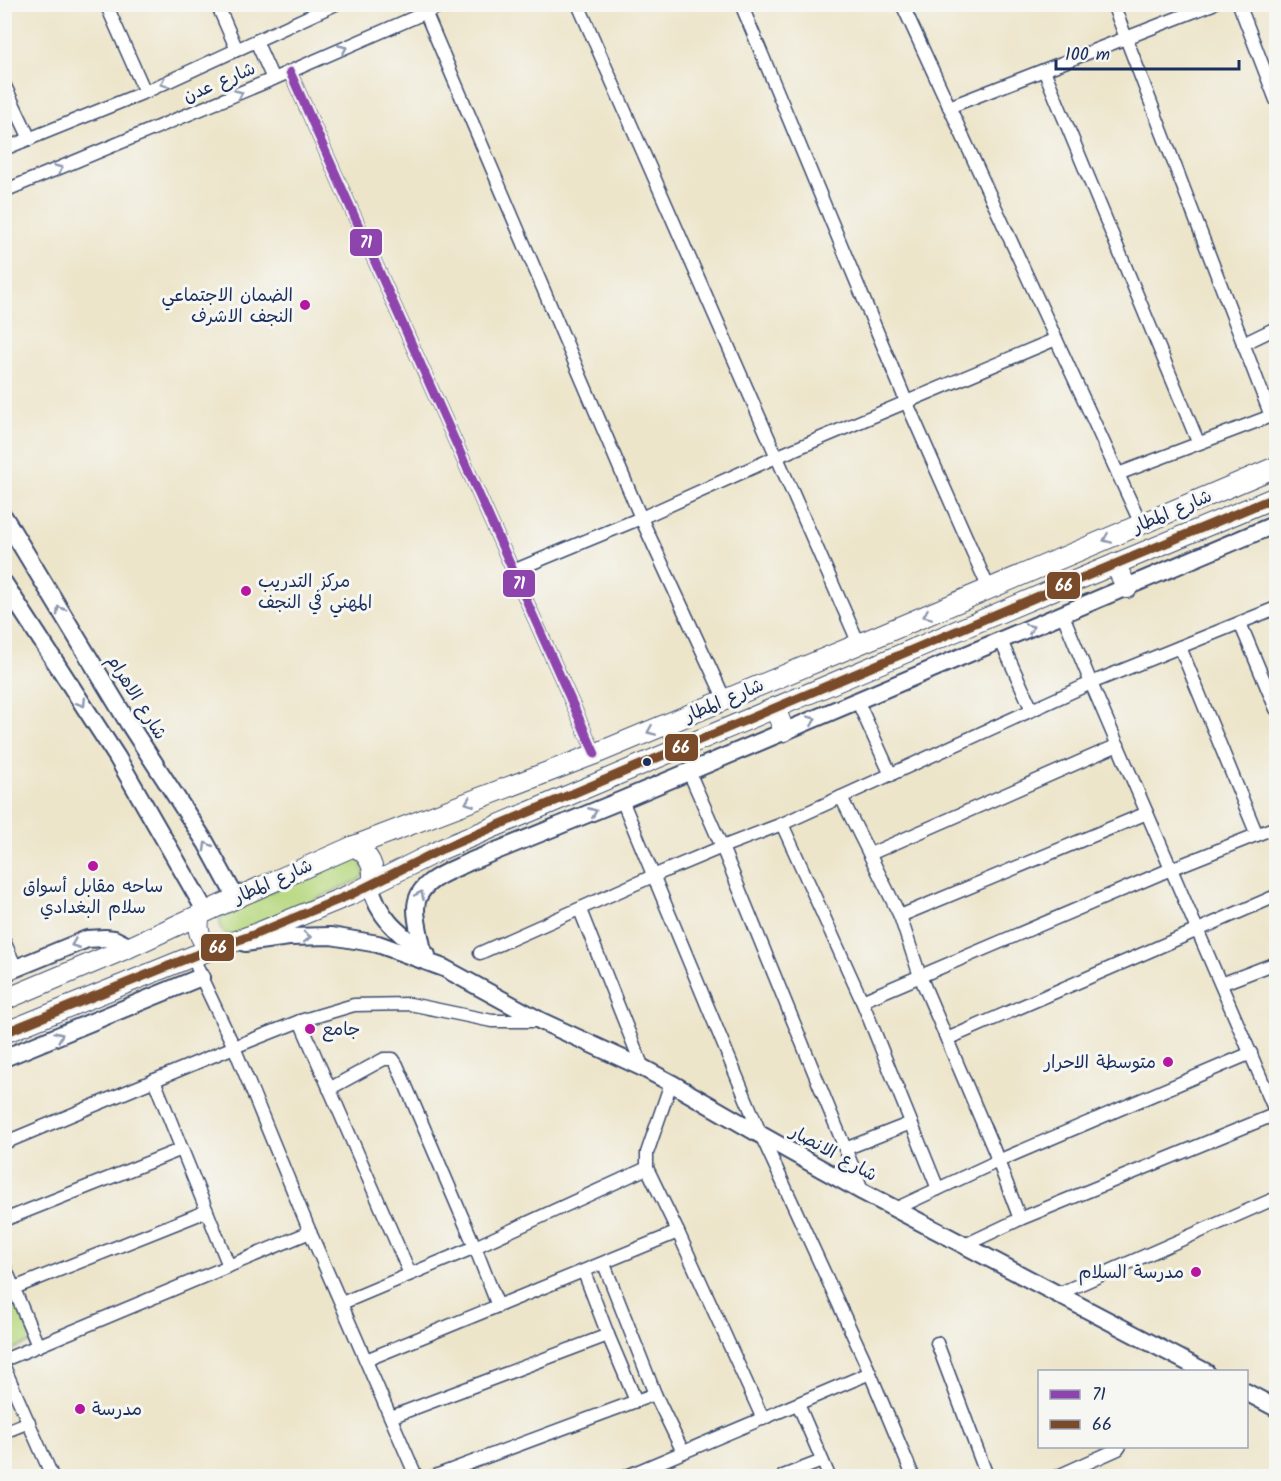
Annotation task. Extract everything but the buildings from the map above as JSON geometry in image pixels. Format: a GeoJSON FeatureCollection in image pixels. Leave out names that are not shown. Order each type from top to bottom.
{"type":"FeatureCollection","features":[{"type":"Feature","properties":{"kind":"main road","name":"شارع المطار"},"geometry":{"type":"LineString","coordinates":[[4,1000],[130,947],[354,846],[595,754],[1276,467]]}},
{"type":"Feature","properties":{"kind":"main road"},"geometry":{"type":"LineString","coordinates":[[1224,489],[1224,504],[1236,514]]}},
{"type":"Feature","properties":{"kind":"main road","name":"شارع المطار"},"geometry":{"type":"LineString","coordinates":[[4,1033],[371,885],[442,849],[1276,497]]}},
{"type":"Feature","properties":{"kind":"main road"},"geometry":{"type":"LineString","coordinates":[[1170,511],[1175,512],[1181,518],[1184,527],[1182,536]]}},
{"type":"Feature","properties":{"kind":"main road"},"geometry":{"type":"LineString","coordinates":[[1115,564],[1127,588]]}},
{"type":"Feature","properties":{"kind":"main road"},"geometry":{"type":"LineString","coordinates":[[775,708],[784,731]]}},
{"type":"Feature","properties":{"kind":"main road"},"geometry":{"type":"LineString","coordinates":[[354,846],[364,852],[371,862],[374,873],[371,885]]}},
{"type":"Feature","properties":{"kind":"main road"},"geometry":{"type":"LineString","coordinates":[[203,913],[198,923],[201,939],[206,945],[221,947]]}},
{"type":"Feature","properties":{"kind":"street"},"geometry":{"type":"LineString","coordinates":[[106,4],[145,92]]}},
{"type":"Feature","properties":{"kind":"street"},"geometry":{"type":"LineString","coordinates":[[217,4],[237,50]]}},
{"type":"Feature","properties":{"kind":"street","name":"شارع عدن"},"geometry":{"type":"LineString","coordinates":[[4,149],[145,92],[336,4]]}},
{"type":"Feature","properties":{"kind":"street","name":"شارع عدن"},"geometry":{"type":"LineString","coordinates":[[4,191],[290,72],[446,4]]}},
{"type":"Feature","properties":{"kind":"street"},"geometry":{"type":"LineString","coordinates":[[578,4],[859,644]]}},
{"type":"Feature","properties":{"kind":"street"},"geometry":{"type":"LineString","coordinates":[[741,4],[906,401],[989,589]]}},
{"type":"Feature","properties":{"kind":"street"},"geometry":{"type":"LineString","coordinates":[[902,4],[1141,524]]}},
{"type":"Feature","properties":{"kind":"street"},"geometry":{"type":"LineString","coordinates":[[1113,4],[1271,416],[1197,442],[1118,474]]}},
{"type":"Feature","properties":{"kind":"street"},"geometry":{"type":"LineString","coordinates":[[1239,4],[1276,100]]}},
{"type":"Feature","properties":{"kind":"street"},"geometry":{"type":"LineString","coordinates":[[949,107],[1211,5]]}},
{"type":"Feature","properties":{"kind":"street"},"geometry":{"type":"LineString","coordinates":[[426,14],[641,518],[724,700]]}},
{"type":"Feature","properties":{"kind":"street"},"geometry":{"type":"LineString","coordinates":[[256,41],[273,79]]}},
{"type":"Feature","properties":{"kind":"street"},"geometry":{"type":"LineString","coordinates":[[1044,70],[1197,442]]}},
{"type":"Feature","properties":{"kind":"street"},"geometry":{"type":"LineString","coordinates":[[290,72],[595,754]]}},
{"type":"Feature","properties":{"kind":"street"},"geometry":{"type":"LineString","coordinates":[[4,84],[30,139]]}},
{"type":"Feature","properties":{"kind":"street"},"geometry":{"type":"LineString","coordinates":[[1243,344],[1276,328]]}},
{"type":"Feature","properties":{"kind":"street"},"geometry":{"type":"LineString","coordinates":[[513,570],[641,518],[776,457],[1056,339]]}},
{"type":"Feature","properties":{"kind":"street","name":"شارع الاهرام"},"geometry":{"type":"LineString","coordinates":[[4,517],[129,724],[206,843],[236,898]]}},
{"type":"Feature","properties":{"kind":"street"},"geometry":{"type":"LineString","coordinates":[[423,952],[416,908],[419,895],[426,885],[469,862],[689,772],[1276,524]]}},
{"type":"Feature","properties":{"kind":"street"},"geometry":{"type":"LineString","coordinates":[[4,583],[117,757],[203,913]]}},
{"type":"Feature","properties":{"kind":"street"},"geometry":{"type":"LineString","coordinates":[[480,953],[653,876],[782,824],[1091,683],[1276,608]]}},
{"type":"Feature","properties":{"kind":"street"},"geometry":{"type":"LineString","coordinates":[[965,1245],[1020,1219],[1276,1113],[1063,615]]}},
{"type":"Feature","properties":{"kind":"street"},"geometry":{"type":"LineString","coordinates":[[1240,623],[1276,709]]}},
{"type":"Feature","properties":{"kind":"street"},"geometry":{"type":"LineString","coordinates":[[1001,640],[1032,710]]}},
{"type":"Feature","properties":{"kind":"street"},"geometry":{"type":"LineString","coordinates":[[52,656],[66,658],[72,655],[79,641]]}},
{"type":"Feature","properties":{"kind":"street"},"geometry":{"type":"LineString","coordinates":[[1180,647],[1257,835]]}},
{"type":"Feature","properties":{"kind":"street"},"geometry":{"type":"LineString","coordinates":[[69,683],[78,669],[84,666],[95,668]]}},
{"type":"Feature","properties":{"kind":"street"},"geometry":{"type":"LineString","coordinates":[[857,700],[891,775]]}},
{"type":"Feature","properties":{"kind":"street"},"geometry":{"type":"LineString","coordinates":[[870,854],[1118,745]]}},
{"type":"Feature","properties":{"kind":"street"},"geometry":{"type":"LineString","coordinates":[[689,772],[863,1192]]}},
{"type":"Feature","properties":{"kind":"street"},"geometry":{"type":"LineString","coordinates":[[841,797],[900,916],[920,976],[1020,1219]]}},
{"type":"Feature","properties":{"kind":"street"},"geometry":{"type":"LineString","coordinates":[[622,800],[761,1135],[870,1373],[913,1476]]}},
{"type":"Feature","properties":{"kind":"street"},"geometry":{"type":"LineString","coordinates":[[900,916],[1147,813]]}},
{"type":"Feature","properties":{"kind":"street"},"geometry":{"type":"LineString","coordinates":[[782,824],[862,1001],[938,1189]]}},
{"type":"Feature","properties":{"kind":"street"},"geometry":{"type":"LineString","coordinates":[[862,1001],[1171,869],[1276,827]]}},
{"type":"Feature","properties":{"kind":"street","name":"شارع الانصار"},"geometry":{"type":"LineString","coordinates":[[371,885],[374,899],[387,921],[444,968],[541,1021],[671,1083],[863,1192],[1058,1294],[1184,1367],[1200,1370]]}},
{"type":"Feature","properties":{"kind":"street"},"geometry":{"type":"LineString","coordinates":[[947,1039],[1276,896]]}},
{"type":"Feature","properties":{"kind":"street"},"geometry":{"type":"LineString","coordinates":[[580,910],[643,1068]]}},
{"type":"Feature","properties":{"kind":"street","name":"شارع الانصار"},"geometry":{"type":"LineString","coordinates":[[221,947],[289,937],[331,936],[378,944],[444,968]]}},
{"type":"Feature","properties":{"kind":"street"},"geometry":{"type":"LineString","coordinates":[[4,941],[10,971],[87,939],[114,939],[130,947]]}},
{"type":"Feature","properties":{"kind":"street"},"geometry":{"type":"LineString","coordinates":[[193,956],[234,1047],[310,1232],[416,1476]]}},
{"type":"Feature","properties":{"kind":"street"},"geometry":{"type":"LineString","coordinates":[[1221,984],[1276,963]]}},
{"type":"Feature","properties":{"kind":"street"},"geometry":{"type":"LineString","coordinates":[[4,1058],[201,977]]}},
{"type":"Feature","properties":{"kind":"street"},"geometry":{"type":"LineString","coordinates":[[4,1143],[234,1047],[300,1021],[354,1005],[410,1004],[492,1021],[541,1021]]}},
{"type":"Feature","properties":{"kind":"street"},"geometry":{"type":"LineString","coordinates":[[300,1021],[410,1274]]}},
{"type":"Feature","properties":{"kind":"street"},"geometry":{"type":"LineString","coordinates":[[895,1209],[998,1161],[1251,1053]]}},
{"type":"Feature","properties":{"kind":"street"},"geometry":{"type":"LineString","coordinates":[[329,1089],[384,1059],[393,1059],[475,1247],[498,1306]]}},
{"type":"Feature","properties":{"kind":"street"},"geometry":{"type":"LineString","coordinates":[[154,1080],[229,1266]]}},
{"type":"Feature","properties":{"kind":"street"},"geometry":{"type":"LineString","coordinates":[[671,1083],[647,1153],[647,1168],[763,1419]]}},
{"type":"Feature","properties":{"kind":"street"},"geometry":{"type":"LineString","coordinates":[[845,1149],[912,1123]]}},
{"type":"Feature","properties":{"kind":"street"},"geometry":{"type":"LineString","coordinates":[[4,1220],[182,1149]]}},
{"type":"Feature","properties":{"kind":"street"},"geometry":{"type":"LineString","coordinates":[[342,1303],[475,1247],[647,1168]]}},
{"type":"Feature","properties":{"kind":"street"},"geometry":{"type":"LineString","coordinates":[[1058,1294],[1276,1198]]}},
{"type":"Feature","properties":{"kind":"street"},"geometry":{"type":"LineString","coordinates":[[14,1288],[207,1211]]}},
{"type":"Feature","properties":{"kind":"street"},"geometry":{"type":"LineString","coordinates":[[4,1360],[310,1232]]}},
{"type":"Feature","properties":{"kind":"street"},"geometry":{"type":"LineString","coordinates":[[366,1360],[678,1232]]}},
{"type":"Feature","properties":{"kind":"street"},"geometry":{"type":"LineString","coordinates":[[604,1264],[655,1394],[682,1452]]}},
{"type":"Feature","properties":{"kind":"street"},"geometry":{"type":"LineString","coordinates":[[4,1265],[38,1346]]}},
{"type":"Feature","properties":{"kind":"street"},"geometry":{"type":"LineString","coordinates":[[584,1272],[636,1401]]}},
{"type":"Feature","properties":{"kind":"street"},"geometry":{"type":"LineString","coordinates":[[391,1417],[608,1335]]}},
{"type":"Feature","properties":{"kind":"street"},"geometry":{"type":"LineString","coordinates":[[937,1343],[987,1476]]}},
{"type":"Feature","properties":{"kind":"street"},"geometry":{"type":"LineString","coordinates":[[4,1367],[52,1476]]}},
{"type":"Feature","properties":{"kind":"street"},"geometry":{"type":"LineString","coordinates":[[627,1476],[870,1373]]}},
{"type":"Feature","properties":{"kind":"street"},"geometry":{"type":"LineString","coordinates":[[1248,1393],[1276,1408]]}},
{"type":"Feature","properties":{"kind":"street"},"geometry":{"type":"LineString","coordinates":[[435,1476],[655,1394]]}},
{"type":"Feature","properties":{"kind":"street"},"geometry":{"type":"LineString","coordinates":[[798,1404],[829,1476]]}},
{"type":"Feature","properties":{"kind":"street"},"geometry":{"type":"LineString","coordinates":[[4,1432],[29,1422]]}},
{"type":"Feature","properties":{"kind":"street"},"geometry":{"type":"LineString","coordinates":[[1058,1476],[1119,1448]]}},
{"type":"Feature","properties":{"kind":"street"},"geometry":{"type":"LineString","coordinates":[[783,1476],[822,1461]]}},
{"type":"Feature","properties":{"kind":"green space"},"geometry":{"type":"Polygon","coordinates":[[[351,858],[360,860],[365,874],[361,879],[234,936],[222,931],[220,919],[224,911],[351,858]]]}},
{"type":"Feature","properties":{"kind":"green space"},"geometry":{"type":"Polygon","coordinates":[[[4,1273],[34,1341],[5,1353],[4,1353],[4,1273]]]}},
{"type":"Feature","properties":{"kind":"transit line","name":"71"},"geometry":{"type":"LineString","coordinates":[[290,72],[595,754]]}},
{"type":"Feature","properties":{"kind":"transit line","name":"66"},"geometry":{"type":"LineString","coordinates":[[4,1033],[352,894],[442,849],[1276,497]]}},
{"type":"Feature","properties":{"kind":"place","name":"الضمان الاجتماعي النجف الاشرف"},"geometry":{"type":"Point","coordinates":[305,305]}},
{"type":"Feature","properties":{"kind":"place","name":"مركز التدريب المهني في النجف"},"geometry":{"type":"Point","coordinates":[246,591]}},
{"type":"Feature","properties":{"kind":"place","name":"ساحه مقابل أسواق سلام البغدادي"},"geometry":{"type":"Point","coordinates":[93,866]}},
{"type":"Feature","properties":{"kind":"place","name":"جامع"},"geometry":{"type":"Point","coordinates":[310,1029]}},
{"type":"Feature","properties":{"kind":"place","name":"متوسطة الاحرار"},"geometry":{"type":"Point","coordinates":[1168,1062]}},
{"type":"Feature","properties":{"kind":"place","name":"مدرسة السلام"},"geometry":{"type":"Point","coordinates":[1196,1272]}},
{"type":"Feature","properties":{"kind":"place","name":"مدرسة"},"geometry":{"type":"Point","coordinates":[80,1409]}}]}
